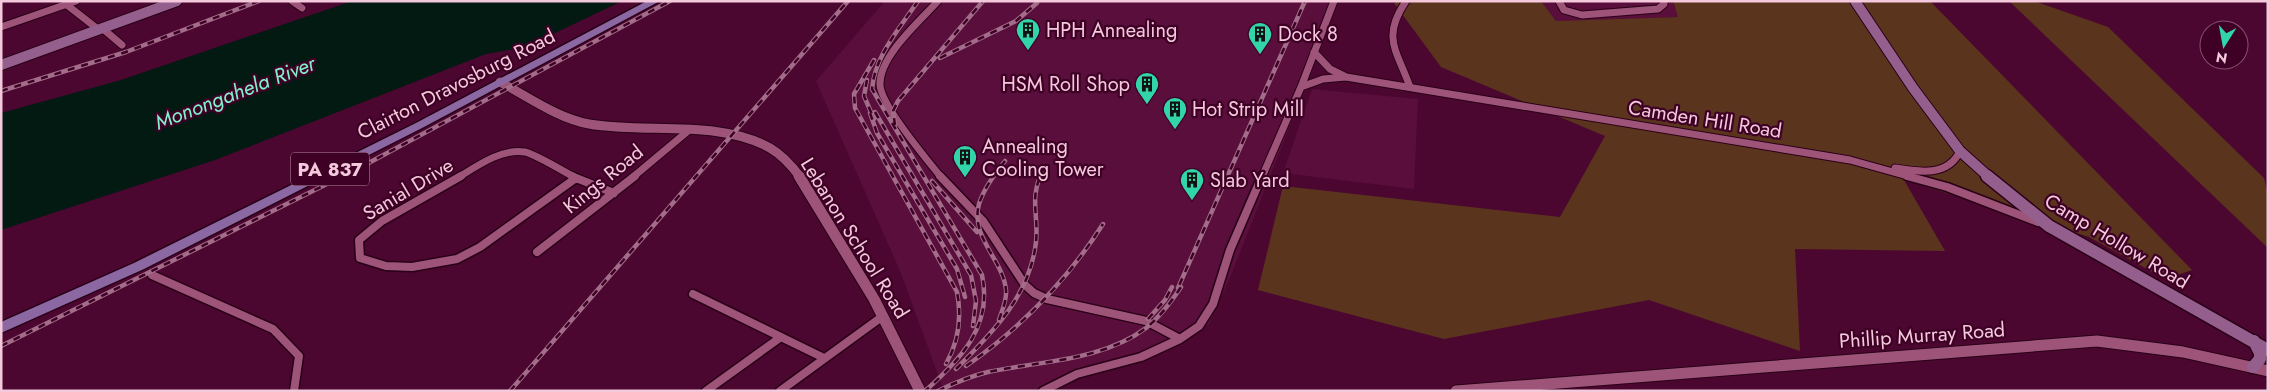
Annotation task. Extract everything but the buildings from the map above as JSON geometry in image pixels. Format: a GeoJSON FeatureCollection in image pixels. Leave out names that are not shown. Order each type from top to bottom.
{"type":"FeatureCollection","features":[{"type":"Feature","properties":{"kind":"main road"},"geometry":{"type":"LineString","coordinates":[[1,65],[177,1]]}},
{"type":"Feature","properties":{"kind":"main road","name":"Clairton Dravosburg Road"},"geometry":{"type":"LineString","coordinates":[[1,328],[139,266],[655,1]]}},
{"type":"Feature","properties":{"kind":"main road","name":"Camp Hollow Road"},"geometry":{"type":"LineString","coordinates":[[1855,1],[1913,88],[1960,151],[1994,182],[2049,226],[2268,350]]}},
{"type":"Feature","properties":{"kind":"main road"},"geometry":{"type":"LineString","coordinates":[[2253,367],[2260,359],[2260,353],[2254,342]]}},
{"type":"Feature","properties":{"kind":"street"},"geometry":{"type":"LineString","coordinates":[[1,27],[76,1]]}},
{"type":"Feature","properties":{"kind":"street"},"geometry":{"type":"LineString","coordinates":[[292,1],[302,8]]}},
{"type":"Feature","properties":{"kind":"street"},"geometry":{"type":"LineString","coordinates":[[938,1],[892,53],[883,72],[880,85],[883,96],[906,130],[943,181],[983,222],[1025,285],[1034,293],[1047,299],[1146,321],[1180,339]]}},
{"type":"Feature","properties":{"kind":"street"},"geometry":{"type":"LineString","coordinates":[[1043,391],[1077,374],[1141,357],[1180,339],[1199,326],[1213,304],[1230,250],[1301,87],[1334,1]]}},
{"type":"Feature","properties":{"kind":"street"},"geometry":{"type":"LineString","coordinates":[[1406,1],[1396,13],[1390,35],[1395,55],[1410,87]]}},
{"type":"Feature","properties":{"kind":"street"},"geometry":{"type":"LineString","coordinates":[[1559,1],[1564,10],[1582,15],[1658,9],[1664,4],[1664,1]]}},
{"type":"Feature","properties":{"kind":"street"},"geometry":{"type":"LineString","coordinates":[[67,4],[122,45]]}},
{"type":"Feature","properties":{"kind":"street"},"geometry":{"type":"LineString","coordinates":[[1314,52],[1330,69],[1346,77]]}},
{"type":"Feature","properties":{"kind":"street"},"geometry":{"type":"LineString","coordinates":[[1301,87],[1323,79],[1346,77]]}},
{"type":"Feature","properties":{"kind":"street","name":"Camden Hill Road"},"geometry":{"type":"LineString","coordinates":[[1346,77],[1850,160],[1947,187],[2049,226]]}},
{"type":"Feature","properties":{"kind":"street","name":"Lebanon School Road"},"geometry":{"type":"LineString","coordinates":[[500,82],[562,116],[587,124],[688,131],[744,138],[779,153],[817,205],[883,316],[905,355],[920,391]]}},
{"type":"Feature","properties":{"kind":"street","name":"Kings Road"},"geometry":{"type":"LineString","coordinates":[[537,252],[688,131]]}},
{"type":"Feature","properties":{"kind":"street"},"geometry":{"type":"LineString","coordinates":[[1850,160],[1904,170],[1936,171],[1951,166],[1958,159],[1960,151]]}},
{"type":"Feature","properties":{"kind":"street","name":"Sanial Drive"},"geometry":{"type":"LineString","coordinates":[[576,178],[488,241],[457,259],[412,267],[386,266],[360,258],[358,251],[359,240],[382,221],[487,161],[505,154],[525,152],[576,178],[614,192]]}},
{"type":"Feature","properties":{"kind":"street"},"geometry":{"type":"LineString","coordinates":[[152,275],[272,329],[299,356],[294,391]]}},
{"type":"Feature","properties":{"kind":"street"},"geometry":{"type":"LineString","coordinates":[[693,294],[824,358]]}},
{"type":"Feature","properties":{"kind":"street"},"geometry":{"type":"LineString","coordinates":[[780,391],[883,316]]}},
{"type":"Feature","properties":{"kind":"street"},"geometry":{"type":"LineString","coordinates":[[706,391],[781,337]]}},
{"type":"Feature","properties":{"kind":"street","name":"Phillip Murray Road"},"geometry":{"type":"LineString","coordinates":[[1578,386],[2097,341],[2144,344],[2268,371]]}},
{"type":"Feature","properties":{"kind":"street"},"geometry":{"type":"LineString","coordinates":[[1456,391],[1578,386]]}},
{"type":"Feature","properties":{"kind":"shaded area"},"geometry":{"type":"Polygon","coordinates":[[[885,1],[1339,1],[1232,273],[1210,322],[1195,336],[1151,358],[1037,391],[944,391],[900,271],[816,81],[885,1]]]}},
{"type":"Feature","properties":{"kind":"shaded area"},"geometry":{"type":"Polygon","coordinates":[[[1398,1],[1541,1],[1556,21],[1678,17],[1673,1],[1930,1],[2192,270],[2165,279],[2089,237],[1904,180],[1945,251],[1795,249],[1800,351],[1649,300],[1444,339],[1258,290],[1283,186],[1560,217],[1605,136],[1441,67],[1394,3],[1398,1]]]}},
{"type":"Feature","properties":{"kind":"shaded area"},"geometry":{"type":"Polygon","coordinates":[[[1541,1],[1673,1],[1678,17],[1556,21],[1541,1]]]}},
{"type":"Feature","properties":{"kind":"shaded area"},"geometry":{"type":"Polygon","coordinates":[[[2009,1],[2034,1],[2108,27],[2264,178],[2268,195],[2268,248],[2009,1]]]}},
{"type":"Feature","properties":{"kind":"shaded area"},"geometry":{"type":"Polygon","coordinates":[[[1312,89],[1418,99],[1414,189],[1283,173],[1312,89]]]}},
{"type":"Feature","properties":{"kind":"water","name":"Monongahela River"},"geometry":{"type":"Polygon","coordinates":[[[352,1],[622,1],[526,47],[486,54],[215,160],[1,230],[1,113],[121,80],[352,1]]]}},
{"type":"Feature","properties":{"kind":"railway"},"geometry":{"type":"LineString","coordinates":[[1,91],[126,52],[259,1]]}},
{"type":"Feature","properties":{"kind":"railway"},"geometry":{"type":"LineString","coordinates":[[1,346],[363,166],[670,1]]}},
{"type":"Feature","properties":{"kind":"railway"},"geometry":{"type":"LineString","coordinates":[[510,391],[848,1]]}},
{"type":"Feature","properties":{"kind":"railway"},"geometry":{"type":"LineString","coordinates":[[918,1],[883,53],[874,77],[872,89],[982,275],[984,293],[983,310],[971,340],[951,367],[925,391]]}},
{"type":"Feature","properties":{"kind":"railway"},"geometry":{"type":"LineString","coordinates":[[895,125],[893,111],[898,101],[983,1]]}},
{"type":"Feature","properties":{"kind":"railway"},"geometry":{"type":"LineString","coordinates":[[938,391],[988,372],[1090,354],[1129,339],[1156,319],[1181,287],[1178,288],[1305,1]]}},
{"type":"Feature","properties":{"kind":"railway"},"geometry":{"type":"LineString","coordinates":[[940,58],[1016,21],[1037,3]]}},
{"type":"Feature","properties":{"kind":"railway"},"geometry":{"type":"LineString","coordinates":[[874,60],[854,94],[855,108],[957,292],[959,311],[957,338],[946,364]]}},
{"type":"Feature","properties":{"kind":"railway"},"geometry":{"type":"LineString","coordinates":[[867,80],[864,96],[874,119]]}},
{"type":"Feature","properties":{"kind":"railway"},"geometry":{"type":"LineString","coordinates":[[875,112],[971,275],[976,301],[973,326]]}},
{"type":"Feature","properties":{"kind":"railway"},"geometry":{"type":"LineString","coordinates":[[870,113],[877,133],[957,269],[965,297]]}},
{"type":"Feature","properties":{"kind":"railway"},"geometry":{"type":"LineString","coordinates":[[999,320],[1006,294],[1004,279],[983,238],[977,216],[984,192],[1005,161]]}},
{"type":"Feature","properties":{"kind":"railway"},"geometry":{"type":"LineString","coordinates":[[956,369],[996,327],[1018,296],[1026,280],[1036,242],[1036,188],[1044,168]]}},
{"type":"Feature","properties":{"kind":"railway"},"geometry":{"type":"LineString","coordinates":[[932,181],[977,232]]}},
{"type":"Feature","properties":{"kind":"railway"},"geometry":{"type":"LineString","coordinates":[[966,366],[1006,336],[1042,302],[1074,265],[1103,224]]}},
{"type":"Feature","properties":{"kind":"railway"},"geometry":{"type":"LineString","coordinates":[[1148,319],[1165,300],[1172,287]]}},
{"type":"Feature","properties":{"kind":"place","name":"HPH Annealing"},"geometry":{"type":"Point","coordinates":[1028,51]}},
{"type":"Feature","properties":{"kind":"place","name":"Dock 8"},"geometry":{"type":"Point","coordinates":[1260,55]}},
{"type":"Feature","properties":{"kind":"place","name":"HSM Roll Shop"},"geometry":{"type":"Point","coordinates":[1147,105]}},
{"type":"Feature","properties":{"kind":"place","name":"Hot Strip Mill"},"geometry":{"type":"Point","coordinates":[1175,130]}},
{"type":"Feature","properties":{"kind":"place","name":"Annealing Cooling Tower"},"geometry":{"type":"Point","coordinates":[965,178]}},
{"type":"Feature","properties":{"kind":"place","name":"Slab Yard"},"geometry":{"type":"Point","coordinates":[1192,201]}}]}
